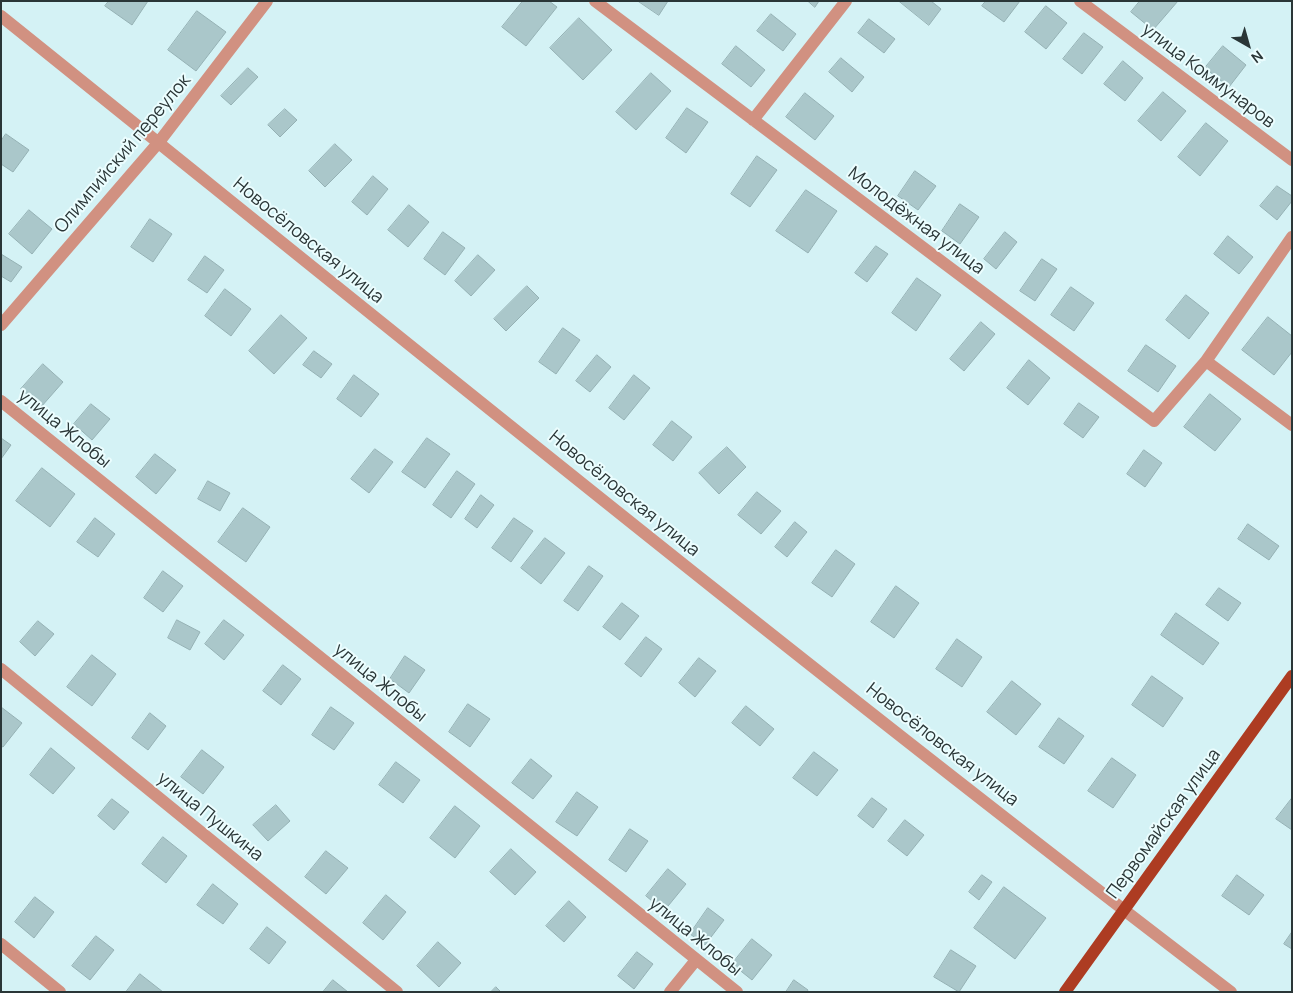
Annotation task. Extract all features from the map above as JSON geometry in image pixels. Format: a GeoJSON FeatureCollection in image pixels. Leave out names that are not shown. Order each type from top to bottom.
{"type":"FeatureCollection","features":[{"type":"Feature","properties":{"kind":"main road","name":"Первомайская улица"},"geometry":{"type":"LineString","coordinates":[[1065,992],[1292,676]]}},
{"type":"Feature","properties":{"kind":"street","name":"Олимпийский переулок"},"geometry":{"type":"LineString","coordinates":[[1,325],[159,142],[267,1]]}},
{"type":"Feature","properties":{"kind":"street","name":"Молодёжная улица"},"geometry":{"type":"LineString","coordinates":[[595,1],[1154,421],[1206,361]]}},
{"type":"Feature","properties":{"kind":"street"},"geometry":{"type":"LineString","coordinates":[[753,120],[846,1]]}},
{"type":"Feature","properties":{"kind":"street","name":"улица Коммунаров"},"geometry":{"type":"LineString","coordinates":[[1080,1],[1292,160]]}},
{"type":"Feature","properties":{"kind":"street","name":"Новосёловская улица"},"geometry":{"type":"LineString","coordinates":[[1,16],[626,519],[1231,992]]}},
{"type":"Feature","properties":{"kind":"street"},"geometry":{"type":"LineString","coordinates":[[1292,237],[1206,361],[1292,425]]}},
{"type":"Feature","properties":{"kind":"street","name":"улица Жлобы"},"geometry":{"type":"LineString","coordinates":[[1,401],[736,992]]}},
{"type":"Feature","properties":{"kind":"street","name":"улица Пушкина"},"geometry":{"type":"LineString","coordinates":[[1,669],[397,992]]}},
{"type":"Feature","properties":{"kind":"street"},"geometry":{"type":"LineString","coordinates":[[1,944],[60,992]]}},
{"type":"Feature","properties":{"kind":"street"},"geometry":{"type":"LineString","coordinates":[[670,992],[696,960]]}},
{"type":"Feature","properties":{"kind":"building"},"geometry":{"type":"Polygon","coordinates":[[[109,1],[148,1],[132,25],[105,6],[109,1]]]}},
{"type":"Feature","properties":{"kind":"building"},"geometry":{"type":"Polygon","coordinates":[[[523,1],[549,1],[557,7],[526,46],[502,27],[523,1]]]}},
{"type":"Feature","properties":{"kind":"building"},"geometry":{"type":"Polygon","coordinates":[[[638,1],[668,1],[659,15],[638,1]]]}},
{"type":"Feature","properties":{"kind":"building"},"geometry":{"type":"Polygon","coordinates":[[[808,1],[819,1],[815,7],[808,1]]]}},
{"type":"Feature","properties":{"kind":"building"},"geometry":{"type":"Polygon","coordinates":[[[899,1],[931,1],[941,9],[929,25],[899,1]]]}},
{"type":"Feature","properties":{"kind":"building"},"geometry":{"type":"Polygon","coordinates":[[[986,1],[1020,1],[1004,22],[982,6],[986,1]]]}},
{"type":"Feature","properties":{"kind":"building"},"geometry":{"type":"Polygon","coordinates":[[[1140,1],[1178,1],[1153,30],[1131,12],[1140,1]]]}},
{"type":"Feature","properties":{"kind":"building"},"geometry":{"type":"Polygon","coordinates":[[[1046,6],[1067,23],[1046,49],[1025,32],[1046,6]]]}},
{"type":"Feature","properties":{"kind":"building"},"geometry":{"type":"Polygon","coordinates":[[[197,11],[226,32],[196,71],[168,50],[197,11]]]}},
{"type":"Feature","properties":{"kind":"building"},"geometry":{"type":"Polygon","coordinates":[[[771,14],[796,34],[783,51],[757,31],[771,14]]]}},
{"type":"Feature","properties":{"kind":"building"},"geometry":{"type":"Polygon","coordinates":[[[579,18],[612,50],[583,80],[550,48],[579,18]]]}},
{"type":"Feature","properties":{"kind":"building"},"geometry":{"type":"Polygon","coordinates":[[[869,19],[895,39],[884,53],[858,33],[869,19]]]}},
{"type":"Feature","properties":{"kind":"building"},"geometry":{"type":"Polygon","coordinates":[[[1084,33],[1103,47],[1082,74],[1063,59],[1084,33]]]}},
{"type":"Feature","properties":{"kind":"building"},"geometry":{"type":"Polygon","coordinates":[[[736,46],[765,70],[751,87],[722,64],[736,46]]]}},
{"type":"Feature","properties":{"kind":"building"},"geometry":{"type":"Polygon","coordinates":[[[1223,46],[1246,65],[1229,87],[1205,68],[1223,46]]]}},
{"type":"Feature","properties":{"kind":"building"},"geometry":{"type":"Polygon","coordinates":[[[841,58],[864,77],[852,92],[829,72],[841,58]]]}},
{"type":"Feature","properties":{"kind":"building"},"geometry":{"type":"Polygon","coordinates":[[[1123,61],[1143,78],[1125,101],[1104,84],[1123,61]]]}},
{"type":"Feature","properties":{"kind":"building"},"geometry":{"type":"Polygon","coordinates":[[[248,68],[258,77],[231,105],[221,96],[248,68]]]}},
{"type":"Feature","properties":{"kind":"building"},"geometry":{"type":"Polygon","coordinates":[[[651,73],[671,91],[636,130],[616,112],[651,73]]]}},
{"type":"Feature","properties":{"kind":"building"},"geometry":{"type":"Polygon","coordinates":[[[1163,92],[1186,111],[1161,141],[1138,121],[1163,92]]]}},
{"type":"Feature","properties":{"kind":"building"},"geometry":{"type":"Polygon","coordinates":[[[805,93],[834,116],[815,140],[786,117],[805,93]]]}},
{"type":"Feature","properties":{"kind":"building"},"geometry":{"type":"Polygon","coordinates":[[[687,108],[708,122],[686,153],[666,138],[687,108]]]}},
{"type":"Feature","properties":{"kind":"building"},"geometry":{"type":"Polygon","coordinates":[[[285,109],[297,120],[280,137],[268,125],[285,109]]]}},
{"type":"Feature","properties":{"kind":"building"},"geometry":{"type":"Polygon","coordinates":[[[1206,123],[1228,141],[1200,176],[1178,157],[1206,123]]]}},
{"type":"Feature","properties":{"kind":"building"},"geometry":{"type":"Polygon","coordinates":[[[6,134],[29,150],[13,172],[1,164],[1,141],[6,134]]]}},
{"type":"Feature","properties":{"kind":"building"},"geometry":{"type":"Polygon","coordinates":[[[335,144],[352,160],[325,187],[309,171],[335,144]]]}},
{"type":"Feature","properties":{"kind":"building"},"geometry":{"type":"Polygon","coordinates":[[[757,156],[777,170],[750,207],[731,194],[757,156]]]}},
{"type":"Feature","properties":{"kind":"building"},"geometry":{"type":"Polygon","coordinates":[[[915,171],[936,186],[918,210],[898,196],[915,171]]]}},
{"type":"Feature","properties":{"kind":"building"},"geometry":{"type":"Polygon","coordinates":[[[373,176],[388,189],[367,215],[352,202],[373,176]]]}},
{"type":"Feature","properties":{"kind":"building"},"geometry":{"type":"Polygon","coordinates":[[[1277,186],[1292,196],[1292,201],[1277,220],[1260,206],[1277,186]]]}},
{"type":"Feature","properties":{"kind":"building"},"geometry":{"type":"Polygon","coordinates":[[[806,190],[837,211],[808,253],[776,231],[806,190]]]}},
{"type":"Feature","properties":{"kind":"building"},"geometry":{"type":"Polygon","coordinates":[[[960,204],[979,217],[960,244],[942,231],[960,204]]]}},
{"type":"Feature","properties":{"kind":"building"},"geometry":{"type":"Polygon","coordinates":[[[409,205],[429,222],[408,247],[388,230],[409,205]]]}},
{"type":"Feature","properties":{"kind":"building"},"geometry":{"type":"Polygon","coordinates":[[[29,210],[52,229],[32,254],[9,234],[29,210]]]}},
{"type":"Feature","properties":{"kind":"building"},"geometry":{"type":"Polygon","coordinates":[[[150,219],[172,234],[153,262],[131,247],[150,219]]]}},
{"type":"Feature","properties":{"kind":"building"},"geometry":{"type":"Polygon","coordinates":[[[443,232],[465,248],[445,275],[424,259],[443,232]]]}},
{"type":"Feature","properties":{"kind":"building"},"geometry":{"type":"Polygon","coordinates":[[[1005,232],[1017,242],[996,269],[984,259],[1005,232]]]}},
{"type":"Feature","properties":{"kind":"building"},"geometry":{"type":"Polygon","coordinates":[[[1228,236],[1253,257],[1239,274],[1214,254],[1228,236]]]}},
{"type":"Feature","properties":{"kind":"building"},"geometry":{"type":"Polygon","coordinates":[[[876,246],[888,254],[867,282],[855,273],[876,246]]]}},
{"type":"Feature","properties":{"kind":"building"},"geometry":{"type":"Polygon","coordinates":[[[1,254],[22,267],[11,282],[1,276],[1,254]]]}},
{"type":"Feature","properties":{"kind":"building"},"geometry":{"type":"Polygon","coordinates":[[[478,255],[495,270],[471,296],[455,281],[478,255]]]}},
{"type":"Feature","properties":{"kind":"building"},"geometry":{"type":"Polygon","coordinates":[[[205,256],[224,270],[207,293],[188,280],[205,256]]]}},
{"type":"Feature","properties":{"kind":"building"},"geometry":{"type":"Polygon","coordinates":[[[1042,259],[1057,269],[1035,301],[1020,291],[1042,259]]]}},
{"type":"Feature","properties":{"kind":"building"},"geometry":{"type":"Polygon","coordinates":[[[917,278],[941,295],[916,331],[892,313],[917,278]]]}},
{"type":"Feature","properties":{"kind":"building"},"geometry":{"type":"Polygon","coordinates":[[[527,286],[539,298],[506,331],[494,319],[527,286]]]}},
{"type":"Feature","properties":{"kind":"building"},"geometry":{"type":"Polygon","coordinates":[[[1071,287],[1094,303],[1074,331],[1051,315],[1071,287]]]}},
{"type":"Feature","properties":{"kind":"building"},"geometry":{"type":"Polygon","coordinates":[[[225,289],[251,309],[231,336],[205,316],[225,289]]]}},
{"type":"Feature","properties":{"kind":"building"},"geometry":{"type":"Polygon","coordinates":[[[1186,295],[1209,313],[1189,339],[1166,320],[1186,295]]]}},
{"type":"Feature","properties":{"kind":"building"},"geometry":{"type":"Polygon","coordinates":[[[281,315],[307,338],[274,374],[249,351],[281,315]]]}},
{"type":"Feature","properties":{"kind":"building"},"geometry":{"type":"Polygon","coordinates":[[[1268,317],[1292,336],[1292,352],[1274,375],[1242,350],[1268,317]]]}},
{"type":"Feature","properties":{"kind":"building"},"geometry":{"type":"Polygon","coordinates":[[[981,322],[995,334],[964,371],[950,359],[981,322]]]}},
{"type":"Feature","properties":{"kind":"building"},"geometry":{"type":"Polygon","coordinates":[[[563,328],[580,340],[556,374],[539,362],[563,328]]]}},
{"type":"Feature","properties":{"kind":"building"},"geometry":{"type":"Polygon","coordinates":[[[1146,345],[1176,366],[1158,392],[1128,371],[1146,345]]]}},
{"type":"Feature","properties":{"kind":"building"},"geometry":{"type":"Polygon","coordinates":[[[314,351],[332,364],[321,378],[303,365],[314,351]]]}},
{"type":"Feature","properties":{"kind":"building"},"geometry":{"type":"Polygon","coordinates":[[[597,355],[611,367],[590,392],[576,381],[597,355]]]}},
{"type":"Feature","properties":{"kind":"building"},"geometry":{"type":"Polygon","coordinates":[[[1029,360],[1050,378],[1028,405],[1007,388],[1029,360]]]}},
{"type":"Feature","properties":{"kind":"building"},"geometry":{"type":"Polygon","coordinates":[[[43,364],[63,382],[41,407],[21,389],[43,364]]]}},
{"type":"Feature","properties":{"kind":"building"},"geometry":{"type":"Polygon","coordinates":[[[354,375],[379,394],[361,417],[337,399],[354,375]]]}},
{"type":"Feature","properties":{"kind":"building"},"geometry":{"type":"Polygon","coordinates":[[[634,375],[650,388],[624,420],[609,408],[634,375]]]}},
{"type":"Feature","properties":{"kind":"building"},"geometry":{"type":"Polygon","coordinates":[[[1210,394],[1241,419],[1215,451],[1184,427],[1210,394]]]}},
{"type":"Feature","properties":{"kind":"building"},"geometry":{"type":"Polygon","coordinates":[[[1079,403],[1099,417],[1083,438],[1064,424],[1079,403]]]}},
{"type":"Feature","properties":{"kind":"building"},"geometry":{"type":"Polygon","coordinates":[[[91,404],[110,419],[92,440],[74,424],[91,404]]]}},
{"type":"Feature","properties":{"kind":"building"},"geometry":{"type":"Polygon","coordinates":[[[672,421],[692,437],[673,461],[653,445],[672,421]]]}},
{"type":"Feature","properties":{"kind":"building"},"geometry":{"type":"Polygon","coordinates":[[[1,438],[11,445],[1,459],[1,438]]]}},
{"type":"Feature","properties":{"kind":"building"},"geometry":{"type":"Polygon","coordinates":[[[427,438],[450,454],[425,488],[402,472],[427,438]]]}},
{"type":"Feature","properties":{"kind":"building"},"geometry":{"type":"Polygon","coordinates":[[[727,447],[746,467],[719,494],[699,473],[727,447]]]}},
{"type":"Feature","properties":{"kind":"building"},"geometry":{"type":"Polygon","coordinates":[[[375,449],[393,462],[369,493],[351,479],[375,449]]]}},
{"type":"Feature","properties":{"kind":"building"},"geometry":{"type":"Polygon","coordinates":[[[1144,450],[1162,463],[1145,487],[1127,474],[1144,450]]]}},
{"type":"Feature","properties":{"kind":"building"},"geometry":{"type":"Polygon","coordinates":[[[155,454],[176,470],[156,494],[136,477],[155,454]]]}},
{"type":"Feature","properties":{"kind":"building"},"geometry":{"type":"Polygon","coordinates":[[[42,468],[75,494],[50,527],[16,501],[42,468]]]}},
{"type":"Feature","properties":{"kind":"building"},"geometry":{"type":"Polygon","coordinates":[[[457,471],[475,484],[451,518],[433,505],[457,471]]]}},
{"type":"Feature","properties":{"kind":"building"},"geometry":{"type":"Polygon","coordinates":[[[208,481],[230,493],[220,511],[198,499],[208,481]]]}},
{"type":"Feature","properties":{"kind":"building"},"geometry":{"type":"Polygon","coordinates":[[[757,492],[781,511],[761,534],[738,515],[757,492]]]}},
{"type":"Feature","properties":{"kind":"building"},"geometry":{"type":"Polygon","coordinates":[[[481,495],[494,505],[477,528],[465,519],[481,495]]]}},
{"type":"Feature","properties":{"kind":"building"},"geometry":{"type":"Polygon","coordinates":[[[243,508],[270,527],[246,562],[218,542],[243,508]]]}},
{"type":"Feature","properties":{"kind":"building"},"geometry":{"type":"Polygon","coordinates":[[[95,518],[115,534],[98,557],[77,542],[95,518]]]}},
{"type":"Feature","properties":{"kind":"building"},"geometry":{"type":"Polygon","coordinates":[[[514,518],[533,531],[511,562],[492,548],[514,518]]]}},
{"type":"Feature","properties":{"kind":"building"},"geometry":{"type":"Polygon","coordinates":[[[795,522],[807,532],[787,557],[775,547],[795,522]]]}},
{"type":"Feature","properties":{"kind":"building"},"geometry":{"type":"Polygon","coordinates":[[[1248,524],[1279,546],[1269,560],[1238,539],[1248,524]]]}},
{"type":"Feature","properties":{"kind":"building"},"geometry":{"type":"Polygon","coordinates":[[[545,538],[565,553],[541,584],[521,568],[545,538]]]}},
{"type":"Feature","properties":{"kind":"building"},"geometry":{"type":"Polygon","coordinates":[[[836,550],[855,564],[832,597],[812,583],[836,550]]]}},
{"type":"Feature","properties":{"kind":"building"},"geometry":{"type":"Polygon","coordinates":[[[589,566],[603,576],[578,611],[564,601],[589,566]]]}},
{"type":"Feature","properties":{"kind":"building"},"geometry":{"type":"Polygon","coordinates":[[[163,571],[183,586],[163,612],[144,598],[163,571]]]}},
{"type":"Feature","properties":{"kind":"building"},"geometry":{"type":"Polygon","coordinates":[[[896,586],[919,603],[894,638],[871,622],[896,586]]]}},
{"type":"Feature","properties":{"kind":"building"},"geometry":{"type":"Polygon","coordinates":[[[1219,588],[1241,603],[1228,621],[1206,605],[1219,588]]]}},
{"type":"Feature","properties":{"kind":"building"},"geometry":{"type":"Polygon","coordinates":[[[622,603],[639,616],[620,640],[603,627],[622,603]]]}},
{"type":"Feature","properties":{"kind":"building"},"geometry":{"type":"Polygon","coordinates":[[[1176,613],[1219,643],[1203,665],[1161,635],[1176,613]]]}},
{"type":"Feature","properties":{"kind":"building"},"geometry":{"type":"Polygon","coordinates":[[[177,620],[200,632],[190,650],[168,638],[177,620]]]}},
{"type":"Feature","properties":{"kind":"building"},"geometry":{"type":"Polygon","coordinates":[[[224,620],[244,635],[224,660],[205,644],[224,620]]]}},
{"type":"Feature","properties":{"kind":"building"},"geometry":{"type":"Polygon","coordinates":[[[38,621],[54,634],[35,656],[20,642],[38,621]]]}},
{"type":"Feature","properties":{"kind":"building"},"geometry":{"type":"Polygon","coordinates":[[[646,637],[662,649],[641,677],[625,664],[646,637]]]}},
{"type":"Feature","properties":{"kind":"building"},"geometry":{"type":"Polygon","coordinates":[[[957,639],[982,657],[962,687],[936,669],[957,639]]]}},
{"type":"Feature","properties":{"kind":"building"},"geometry":{"type":"Polygon","coordinates":[[[92,655],[116,674],[92,706],[67,687],[92,655]]]}},
{"type":"Feature","properties":{"kind":"building"},"geometry":{"type":"Polygon","coordinates":[[[405,656],[425,670],[409,693],[390,679],[405,656]]]}},
{"type":"Feature","properties":{"kind":"building"},"geometry":{"type":"Polygon","coordinates":[[[699,658],[716,671],[695,697],[679,683],[699,658]]]}},
{"type":"Feature","properties":{"kind":"building"},"geometry":{"type":"Polygon","coordinates":[[[283,665],[301,679],[281,705],[263,691],[283,665]]]}},
{"type":"Feature","properties":{"kind":"building"},"geometry":{"type":"Polygon","coordinates":[[[1152,676],[1183,698],[1163,727],[1132,705],[1152,676]]]}},
{"type":"Feature","properties":{"kind":"building"},"geometry":{"type":"Polygon","coordinates":[[[1012,681],[1041,704],[1016,735],[987,712],[1012,681]]]}},
{"type":"Feature","properties":{"kind":"building"},"geometry":{"type":"Polygon","coordinates":[[[468,704],[490,719],[470,747],[449,732],[468,704]]]}},
{"type":"Feature","properties":{"kind":"building"},"geometry":{"type":"Polygon","coordinates":[[[746,706],[774,729],[760,746],[732,723],[746,706]]]}},
{"type":"Feature","properties":{"kind":"building"},"geometry":{"type":"Polygon","coordinates":[[[1,707],[22,723],[3,747],[1,746],[1,707]]]}},
{"type":"Feature","properties":{"kind":"building"},"geometry":{"type":"Polygon","coordinates":[[[331,707],[354,723],[334,750],[312,735],[331,707]]]}},
{"type":"Feature","properties":{"kind":"building"},"geometry":{"type":"Polygon","coordinates":[[[150,713],[166,726],[148,750],[132,738],[150,713]]]}},
{"type":"Feature","properties":{"kind":"building"},"geometry":{"type":"Polygon","coordinates":[[[1059,718],[1084,736],[1064,764],[1039,747],[1059,718]]]}},
{"type":"Feature","properties":{"kind":"building"},"geometry":{"type":"Polygon","coordinates":[[[51,748],[75,768],[53,794],[30,775],[51,748]]]}},
{"type":"Feature","properties":{"kind":"building"},"geometry":{"type":"Polygon","coordinates":[[[202,750],[224,767],[203,794],[181,777],[202,750]]]}},
{"type":"Feature","properties":{"kind":"building"},"geometry":{"type":"Polygon","coordinates":[[[814,752],[838,770],[817,796],[793,778],[814,752]]]}},
{"type":"Feature","properties":{"kind":"building"},"geometry":{"type":"Polygon","coordinates":[[[1112,758],[1136,775],[1113,808],[1088,791],[1112,758]]]}},
{"type":"Feature","properties":{"kind":"building"},"geometry":{"type":"Polygon","coordinates":[[[531,759],[552,776],[533,799],[512,783],[531,759]]]}},
{"type":"Feature","properties":{"kind":"building"},"geometry":{"type":"Polygon","coordinates":[[[396,762],[420,780],[403,803],[379,785],[396,762]]]}},
{"type":"Feature","properties":{"kind":"building"},"geometry":{"type":"Polygon","coordinates":[[[577,792],[598,807],[577,836],[556,822],[577,792]]]}},
{"type":"Feature","properties":{"kind":"building"},"geometry":{"type":"Polygon","coordinates":[[[872,798],[887,809],[873,828],[858,816],[872,798]]]}},
{"type":"Feature","properties":{"kind":"building"},"geometry":{"type":"Polygon","coordinates":[[[1292,798],[1292,830],[1276,819],[1292,798]]]}},
{"type":"Feature","properties":{"kind":"building"},"geometry":{"type":"Polygon","coordinates":[[[112,799],[129,812],[114,830],[98,816],[112,799]]]}},
{"type":"Feature","properties":{"kind":"building"},"geometry":{"type":"Polygon","coordinates":[[[276,805],[290,821],[268,841],[253,825],[276,805]]]}},
{"type":"Feature","properties":{"kind":"building"},"geometry":{"type":"Polygon","coordinates":[[[455,806],[480,826],[455,858],[430,838],[455,806]]]}},
{"type":"Feature","properties":{"kind":"building"},"geometry":{"type":"Polygon","coordinates":[[[905,820],[924,835],[907,856],[888,841],[905,820]]]}},
{"type":"Feature","properties":{"kind":"building"},"geometry":{"type":"Polygon","coordinates":[[[630,829],[648,841],[626,872],[609,860],[630,829]]]}},
{"type":"Feature","properties":{"kind":"building"},"geometry":{"type":"Polygon","coordinates":[[[163,837],[187,856],[166,883],[142,864],[163,837]]]}},
{"type":"Feature","properties":{"kind":"building"},"geometry":{"type":"Polygon","coordinates":[[[511,849],[536,872],[515,895],[490,872],[511,849]]]}},
{"type":"Feature","properties":{"kind":"building"},"geometry":{"type":"Polygon","coordinates":[[[326,851],[348,868],[326,894],[305,877],[326,851]]]}},
{"type":"Feature","properties":{"kind":"building"},"geometry":{"type":"Polygon","coordinates":[[[668,869],[686,884],[664,911],[646,896],[668,869]]]}},
{"type":"Feature","properties":{"kind":"building"},"geometry":{"type":"Polygon","coordinates":[[[982,875],[992,882],[979,900],[969,892],[982,875]]]}},
{"type":"Feature","properties":{"kind":"building"},"geometry":{"type":"Polygon","coordinates":[[[1237,875],[1264,895],[1249,915],[1222,896],[1237,875]]]}},
{"type":"Feature","properties":{"kind":"building"},"geometry":{"type":"Polygon","coordinates":[[[213,884],[238,904],[223,924],[197,905],[213,884]]]}},
{"type":"Feature","properties":{"kind":"building"},"geometry":{"type":"Polygon","coordinates":[[[1004,887],[1046,918],[1015,959],[974,928],[1004,887]]]}},
{"type":"Feature","properties":{"kind":"building"},"geometry":{"type":"Polygon","coordinates":[[[386,895],[406,912],[383,940],[363,923],[386,895]]]}},
{"type":"Feature","properties":{"kind":"building"},"geometry":{"type":"Polygon","coordinates":[[[35,897],[54,912],[34,938],[15,922],[35,897]]]}},
{"type":"Feature","properties":{"kind":"building"},"geometry":{"type":"Polygon","coordinates":[[[569,901],[586,917],[564,942],[546,926],[569,901]]]}},
{"type":"Feature","properties":{"kind":"building"},"geometry":{"type":"Polygon","coordinates":[[[708,908],[724,920],[705,945],[690,934],[708,908]]]}},
{"type":"Feature","properties":{"kind":"building"},"geometry":{"type":"Polygon","coordinates":[[[267,927],[286,942],[269,964],[250,949],[267,927]]]}},
{"type":"Feature","properties":{"kind":"building"},"geometry":{"type":"Polygon","coordinates":[[[1292,932],[1292,949],[1284,944],[1292,932]]]}},
{"type":"Feature","properties":{"kind":"building"},"geometry":{"type":"Polygon","coordinates":[[[96,936],[114,950],[90,980],[72,966],[96,936]]]}},
{"type":"Feature","properties":{"kind":"building"},"geometry":{"type":"Polygon","coordinates":[[[752,939],[772,955],[752,980],[732,964],[752,939]]]}},
{"type":"Feature","properties":{"kind":"building"},"geometry":{"type":"Polygon","coordinates":[[[438,942],[461,963],[439,987],[417,966],[438,942]]]}},
{"type":"Feature","properties":{"kind":"building"},"geometry":{"type":"Polygon","coordinates":[[[951,950],[976,966],[959,992],[934,977],[951,950]]]}},
{"type":"Feature","properties":{"kind":"building"},"geometry":{"type":"Polygon","coordinates":[[[637,952],[653,964],[634,989],[618,976],[637,952]]]}},
{"type":"Feature","properties":{"kind":"building"},"geometry":{"type":"Polygon","coordinates":[[[140,974],[163,992],[126,992],[140,974]]]}},
{"type":"Feature","properties":{"kind":"building"},"geometry":{"type":"Polygon","coordinates":[[[333,980],[348,992],[323,992],[333,980]]]}},
{"type":"Feature","properties":{"kind":"building"},"geometry":{"type":"Polygon","coordinates":[[[794,980],[808,990],[807,992],[786,992],[794,980]]]}},
{"type":"Feature","properties":{"kind":"building"},"geometry":{"type":"Polygon","coordinates":[[[496,987],[501,992],[491,992],[496,987]]]}}]}
